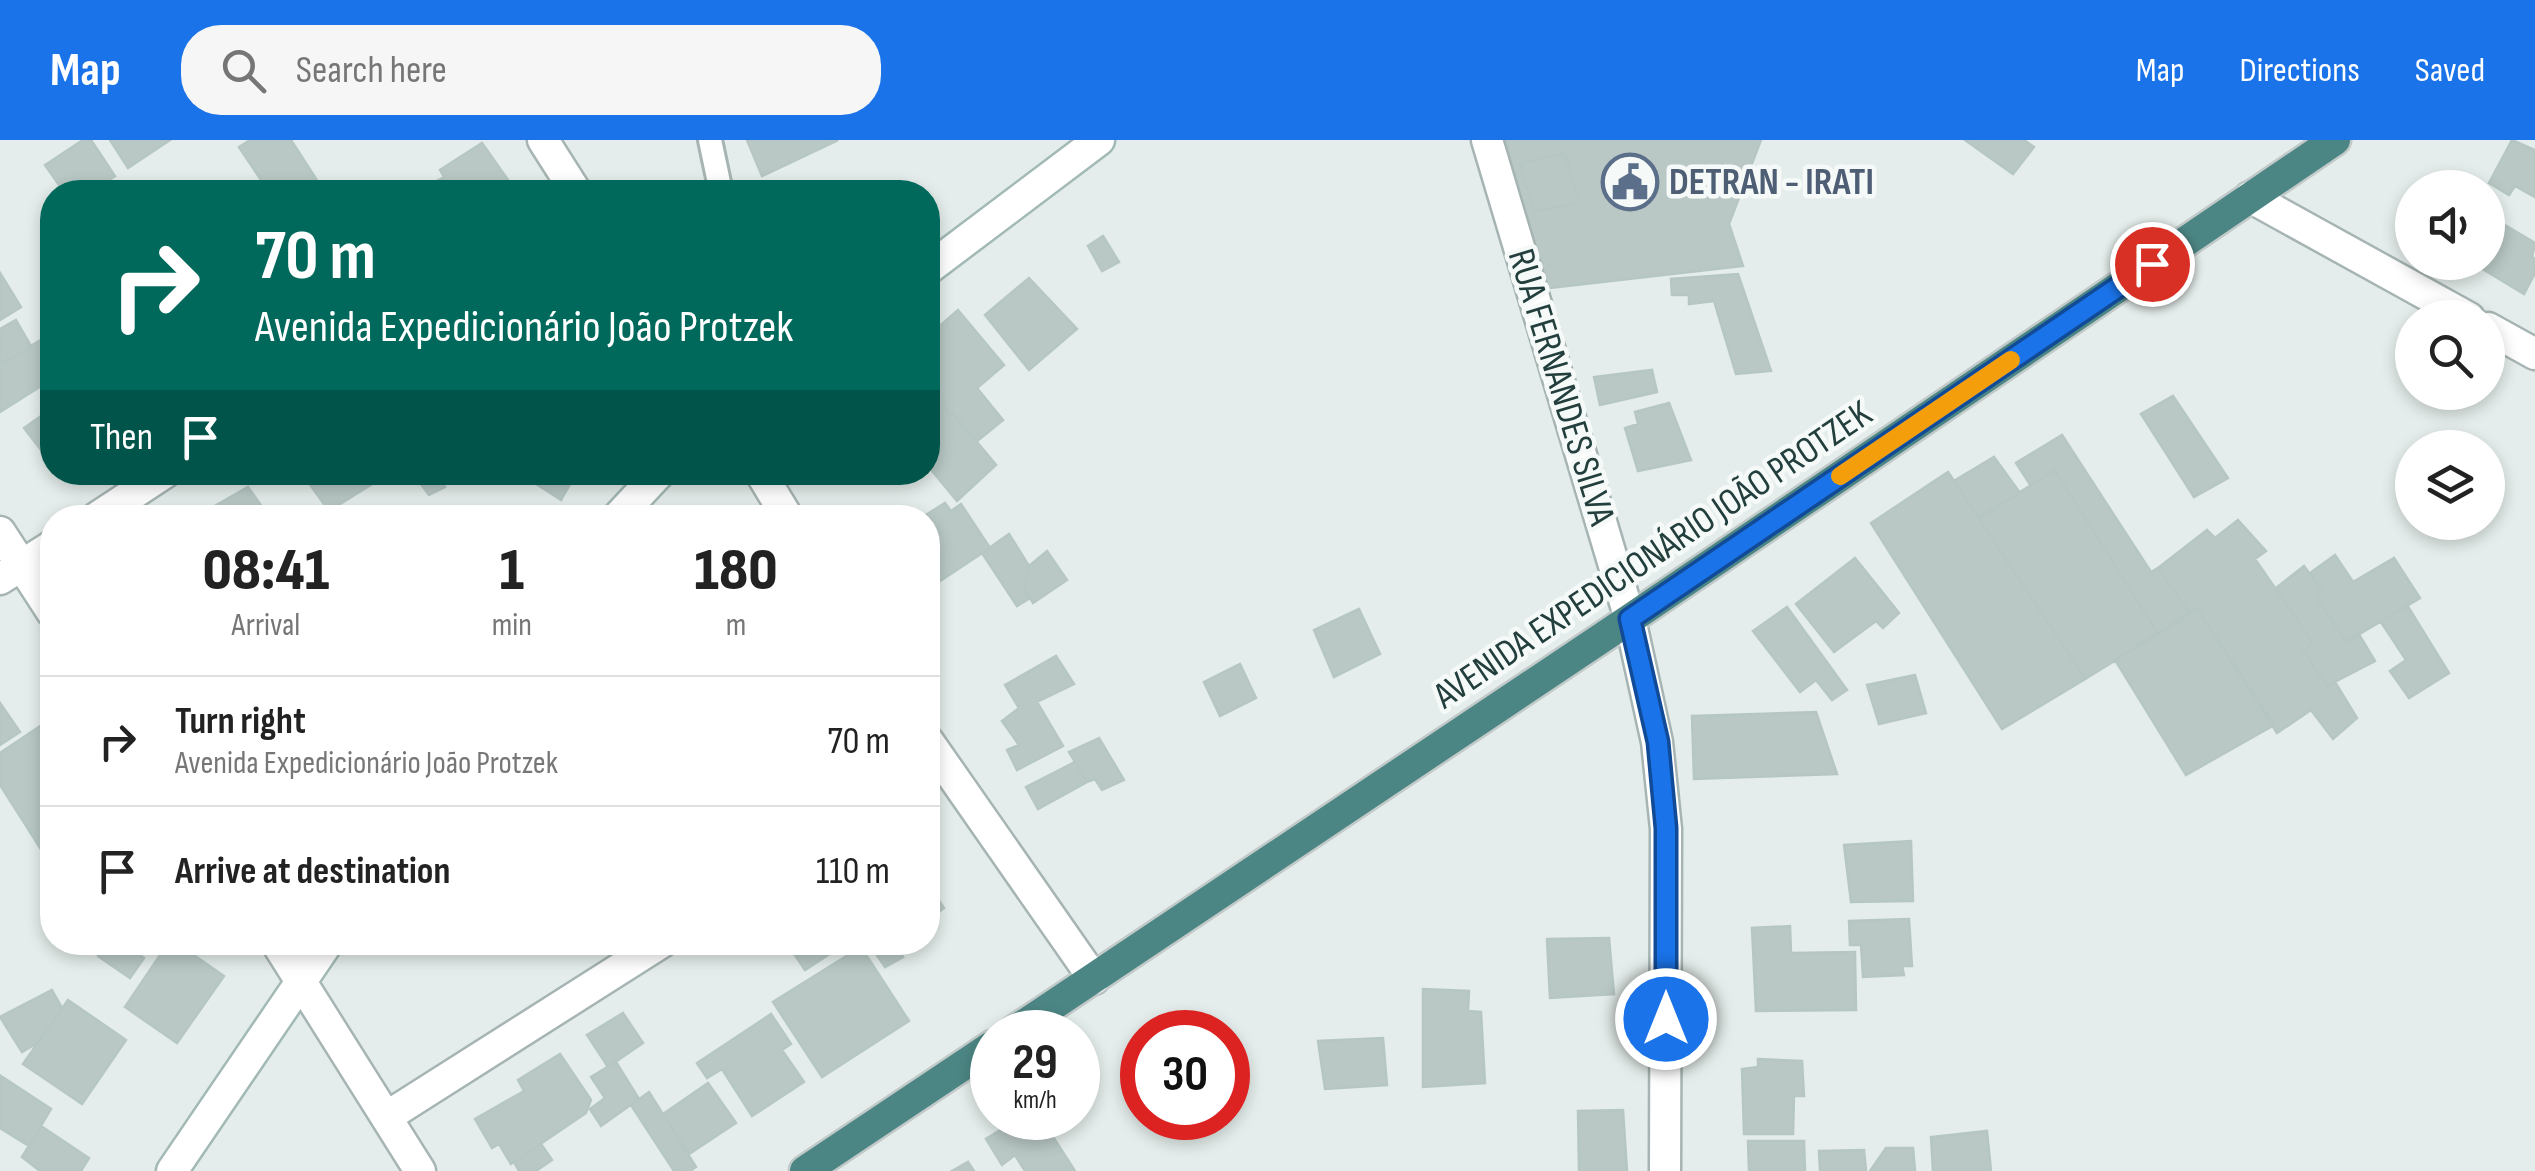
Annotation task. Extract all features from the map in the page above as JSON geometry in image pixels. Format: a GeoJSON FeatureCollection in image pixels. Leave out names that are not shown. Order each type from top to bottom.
{"type":"FeatureCollection","features":[{"type":"Feature","properties":{"kind":"highway","name":"AVENIDA EXPEDICIONÁRIO JOÃO PROTZEK"},"geometry":{"type":"LineString","coordinates":[[1047,1010],[2336,140]]}},
{"type":"Feature","properties":{"kind":"highway"},"geometry":{"type":"LineString","coordinates":[[805,1171],[970,1061]]}},
{"type":"Feature","properties":{"kind":"street"},"geometry":{"type":"LineString","coordinates":[[543,140],[568,180]]}},
{"type":"Feature","properties":{"kind":"street"},"geometry":{"type":"LineString","coordinates":[[940,260],[1099,140]]}},
{"type":"Feature","properties":{"kind":"street","name":"RUA FERNANDES SILVA"},"geometry":{"type":"LineString","coordinates":[[1488,140],[1630,619],[1658,742],[1666,828],[1666,1171]]}},
{"type":"Feature","properties":{"kind":"street"},"geometry":{"type":"LineString","coordinates":[[2250,197],[2436,300]]}},
{"type":"Feature","properties":{"kind":"street"},"geometry":{"type":"LineString","coordinates":[[2505,337],[2535,354]]}},
{"type":"Feature","properties":{"kind":"street"},"geometry":{"type":"LineString","coordinates":[[116,505],[146,485]]}},
{"type":"Feature","properties":{"kind":"street"},"geometry":{"type":"LineString","coordinates":[[630,505],[648,485]]}},
{"type":"Feature","properties":{"kind":"street"},"geometry":{"type":"LineString","coordinates":[[0,532],[11,572],[40,600]]}},
{"type":"Feature","properties":{"kind":"street"},"geometry":{"type":"LineString","coordinates":[[11,572],[40,554]]}},
{"type":"Feature","properties":{"kind":"street"},"geometry":{"type":"LineString","coordinates":[[940,770],[1094,979]]}},
{"type":"Feature","properties":{"kind":"street"},"geometry":{"type":"LineString","coordinates":[[285,955],[420,1171]]}},
{"type":"Feature","properties":{"kind":"street"},"geometry":{"type":"LineString","coordinates":[[172,1171],[319,955]]}},
{"type":"Feature","properties":{"kind":"street"},"geometry":{"type":"LineString","coordinates":[[388,1116],[642,955]]}},
{"type":"Feature","properties":{"kind":"lane"},"geometry":{"type":"LineString","coordinates":[[710,140],[718,180]]}},
{"type":"Feature","properties":{"kind":"building"},"geometry":{"type":"Polygon","coordinates":[[[83,140],[91,140],[115,176],[108,180],[56,180],[45,165],[83,140]]]}},
{"type":"Feature","properties":{"kind":"building"},"geometry":{"type":"Polygon","coordinates":[[[110,140],[170,140],[128,168],[110,140]]]}},
{"type":"Feature","properties":{"kind":"building"},"geometry":{"type":"Polygon","coordinates":[[[250,140],[291,140],[317,180],[261,180],[239,147],[250,140]]]}},
{"type":"Feature","properties":{"kind":"building"},"geometry":{"type":"Polygon","coordinates":[[[747,140],[838,140],[762,176],[747,140]]]}},
{"type":"Feature","properties":{"kind":"building","name":"DETRAN - IRATI"},"geometry":{"type":"Polygon","coordinates":[[[1506,140],[1761,140],[1729,224],[1743,266],[1542,289],[1506,140]]]}},
{"type":"Feature","properties":{"kind":"building"},"geometry":{"type":"Polygon","coordinates":[[[1965,140],[2024,140],[2034,147],[2013,174],[1965,140]]]}},
{"type":"Feature","properties":{"kind":"building"},"geometry":{"type":"Polygon","coordinates":[[[2512,140],[2535,150],[2535,197],[2515,186],[2509,195],[2505,193],[2505,170],[2496,170],[2512,140]]]}},
{"type":"Feature","properties":{"kind":"building"},"geometry":{"type":"Polygon","coordinates":[[[482,143],[508,180],[439,180],[444,177],[440,170],[482,143]]]}},
{"type":"Feature","properties":{"kind":"building"},"geometry":{"type":"Polygon","coordinates":[[[1565,153],[1579,202],[1534,212],[1520,163],[1565,153]]]}},
{"type":"Feature","properties":{"kind":"building"},"geometry":{"type":"Polygon","coordinates":[[[2505,225],[2535,243],[2535,273],[2524,294],[2501,280],[2505,280],[2505,225]]]}},
{"type":"Feature","properties":{"kind":"building"},"geometry":{"type":"Polygon","coordinates":[[[1103,236],[1119,262],[1102,271],[1088,246],[1103,236]]]}},
{"type":"Feature","properties":{"kind":"building"},"geometry":{"type":"Polygon","coordinates":[[[0,273],[21,307],[0,320],[0,273]]]}},
{"type":"Feature","properties":{"kind":"building"},"geometry":{"type":"Polygon","coordinates":[[[1738,274],[1771,371],[1736,374],[1714,301],[1689,304],[1689,295],[1672,295],[1671,279],[1738,274]]]}},
{"type":"Feature","properties":{"kind":"building"},"geometry":{"type":"Polygon","coordinates":[[[1029,278],[1077,329],[1029,370],[985,315],[1029,278]]]}},
{"type":"Feature","properties":{"kind":"building"},"geometry":{"type":"Polygon","coordinates":[[[958,310],[1004,365],[977,388],[1003,420],[976,442],[940,403],[940,326],[958,310]]]}},
{"type":"Feature","properties":{"kind":"building"},"geometry":{"type":"Polygon","coordinates":[[[16,320],[31,346],[0,365],[0,329],[16,320]]]}},
{"type":"Feature","properties":{"kind":"building"},"geometry":{"type":"Polygon","coordinates":[[[40,340],[40,387],[0,412],[0,365],[40,340]]]}},
{"type":"Feature","properties":{"kind":"building"},"geometry":{"type":"Polygon","coordinates":[[[1652,370],[1657,392],[1600,405],[1594,377],[1652,370]]]}},
{"type":"Feature","properties":{"kind":"building"},"geometry":{"type":"Polygon","coordinates":[[[2173,396],[2228,478],[2194,497],[2141,414],[2173,396]]]}},
{"type":"Feature","properties":{"kind":"building"},"geometry":{"type":"Polygon","coordinates":[[[940,403],[950,416],[953,413],[996,465],[957,501],[940,480],[940,403]]]}},
{"type":"Feature","properties":{"kind":"building"},"geometry":{"type":"Polygon","coordinates":[[[1669,403],[1691,460],[1638,471],[1625,428],[1638,424],[1635,412],[1669,403]]]}},
{"type":"Feature","properties":{"kind":"building"},"geometry":{"type":"Polygon","coordinates":[[[40,417],[40,449],[24,428],[40,417]]]}},
{"type":"Feature","properties":{"kind":"building"},"geometry":{"type":"Polygon","coordinates":[[[2062,435],[2151,572],[2158,568],[2190,613],[2158,634],[2055,470],[2031,486],[2016,463],[2062,435]]]}},
{"type":"Feature","properties":{"kind":"building"},"geometry":{"type":"Polygon","coordinates":[[[1994,457],[2020,493],[1979,518],[1954,481],[1994,457]]]}},
{"type":"Feature","properties":{"kind":"building"},"geometry":{"type":"Polygon","coordinates":[[[2055,470],[2158,634],[2085,679],[1979,518],[2055,470]]]}},
{"type":"Feature","properties":{"kind":"building"},"geometry":{"type":"Polygon","coordinates":[[[1948,472],[2085,679],[2002,729],[1871,523],[1948,472]]]}},
{"type":"Feature","properties":{"kind":"building"},"geometry":{"type":"Polygon","coordinates":[[[310,485],[370,485],[339,505],[325,505],[310,485]]]}},
{"type":"Feature","properties":{"kind":"building"},"geometry":{"type":"Polygon","coordinates":[[[422,485],[445,487],[429,495],[422,485]]]}},
{"type":"Feature","properties":{"kind":"building"},"geometry":{"type":"Polygon","coordinates":[[[538,485],[570,485],[561,500],[538,485]]]}},
{"type":"Feature","properties":{"kind":"building"},"geometry":{"type":"Polygon","coordinates":[[[248,487],[261,505],[216,505],[248,487]]]}},
{"type":"Feature","properties":{"kind":"building"},"geometry":{"type":"Polygon","coordinates":[[[945,503],[951,511],[961,504],[990,548],[940,581],[940,506],[945,503]]]}},
{"type":"Feature","properties":{"kind":"building"},"geometry":{"type":"Polygon","coordinates":[[[2238,520],[2266,551],[2255,559],[2313,643],[2303,651],[2327,686],[2335,682],[2357,718],[2333,739],[2311,710],[2277,733],[2197,608],[2190,613],[2158,568],[2207,530],[2215,538],[2238,520]]]}},
{"type":"Feature","properties":{"kind":"building"},"geometry":{"type":"Polygon","coordinates":[[[1009,534],[1029,566],[1024,589],[1030,598],[1017,606],[982,553],[1009,534]]]}},
{"type":"Feature","properties":{"kind":"building"},"geometry":{"type":"Polygon","coordinates":[[[1047,551],[1067,580],[1033,603],[1024,589],[1029,566],[1047,551]]]}},
{"type":"Feature","properties":{"kind":"building"},"geometry":{"type":"Polygon","coordinates":[[[2335,555],[2353,582],[2394,558],[2420,598],[2346,642],[2316,597],[2323,592],[2310,573],[2335,555]]]}},
{"type":"Feature","properties":{"kind":"building"},"geometry":{"type":"Polygon","coordinates":[[[1855,558],[1899,613],[1883,628],[1876,621],[1834,652],[1796,604],[1855,558]]]}},
{"type":"Feature","properties":{"kind":"building"},"geometry":{"type":"Polygon","coordinates":[[[2304,566],[2323,592],[2316,597],[2346,642],[2360,636],[2375,661],[2327,686],[2303,651],[2313,643],[2276,588],[2304,566]]]}},
{"type":"Feature","properties":{"kind":"building"},"geometry":{"type":"Polygon","coordinates":[[[2407,605],[2449,673],[2409,698],[2390,671],[2406,660],[2381,622],[2407,605]]]}},
{"type":"Feature","properties":{"kind":"building"},"geometry":{"type":"Polygon","coordinates":[[[1787,607],[1847,690],[1832,700],[1816,680],[1800,692],[1753,631],[1787,607]]]}},
{"type":"Feature","properties":{"kind":"building"},"geometry":{"type":"Polygon","coordinates":[[[2197,608],[2274,725],[2186,775],[2115,660],[2197,608]]]}},
{"type":"Feature","properties":{"kind":"building"},"geometry":{"type":"Polygon","coordinates":[[[1359,609],[1380,654],[1334,677],[1314,630],[1359,609]]]}},
{"type":"Feature","properties":{"kind":"building"},"geometry":{"type":"Polygon","coordinates":[[[1056,656],[1074,684],[1037,702],[1063,746],[1017,770],[1007,750],[1019,745],[1002,721],[1019,708],[1005,685],[1056,656]]]}},
{"type":"Feature","properties":{"kind":"building"},"geometry":{"type":"Polygon","coordinates":[[[1240,664],[1256,698],[1220,716],[1204,682],[1240,664]]]}},
{"type":"Feature","properties":{"kind":"building"},"geometry":{"type":"Polygon","coordinates":[[[1915,675],[1926,713],[1879,724],[1867,685],[1915,675]]]}},
{"type":"Feature","properties":{"kind":"building"},"geometry":{"type":"Polygon","coordinates":[[[0,703],[20,732],[0,745],[0,703]]]}},
{"type":"Feature","properties":{"kind":"building"},"geometry":{"type":"Polygon","coordinates":[[[1816,712],[1837,774],[1694,779],[1692,716],[1816,712]]]}},
{"type":"Feature","properties":{"kind":"building"},"geometry":{"type":"Polygon","coordinates":[[[40,726],[40,848],[0,785],[0,753],[40,726]]]}},
{"type":"Feature","properties":{"kind":"building"},"geometry":{"type":"Polygon","coordinates":[[[1099,738],[1124,780],[1102,790],[1095,779],[1087,782],[1069,752],[1099,738]]]}},
{"type":"Feature","properties":{"kind":"building"},"geometry":{"type":"Polygon","coordinates":[[[1075,762],[1087,782],[1038,809],[1026,787],[1075,762]]]}},
{"type":"Feature","properties":{"kind":"building"},"geometry":{"type":"Polygon","coordinates":[[[1911,841],[1913,901],[1851,902],[1844,845],[1911,841]]]}},
{"type":"Feature","properties":{"kind":"building"},"geometry":{"type":"Polygon","coordinates":[[[1909,919],[1912,966],[1902,966],[1904,975],[1863,977],[1861,945],[1850,945],[1849,921],[1909,919]]]}},
{"type":"Feature","properties":{"kind":"building"},"geometry":{"type":"Polygon","coordinates":[[[1790,926],[1791,953],[1855,952],[1856,1010],[1756,1011],[1752,928],[1790,926]]]}},
{"type":"Feature","properties":{"kind":"building"},"geometry":{"type":"Polygon","coordinates":[[[1609,938],[1614,994],[1550,998],[1547,939],[1609,938]]]}},
{"type":"Feature","properties":{"kind":"building"},"geometry":{"type":"Polygon","coordinates":[[[140,955],[144,958],[130,978],[98,956],[140,955]]]}},
{"type":"Feature","properties":{"kind":"building"},"geometry":{"type":"Polygon","coordinates":[[[160,955],[194,955],[224,976],[177,1043],[125,1007],[160,955]]]}},
{"type":"Feature","properties":{"kind":"building"},"geometry":{"type":"Polygon","coordinates":[[[795,955],[828,955],[805,970],[795,955]]]}},
{"type":"Feature","properties":{"kind":"building"},"geometry":{"type":"Polygon","coordinates":[[[848,955],[866,955],[909,1021],[822,1077],[773,1002],[848,955]]]}},
{"type":"Feature","properties":{"kind":"building"},"geometry":{"type":"Polygon","coordinates":[[[877,955],[903,957],[885,967],[877,955]]]}},
{"type":"Feature","properties":{"kind":"building"},"geometry":{"type":"Polygon","coordinates":[[[1423,989],[1469,991],[1468,1011],[1481,1012],[1485,1083],[1423,1087],[1423,989]]]}},
{"type":"Feature","properties":{"kind":"building"},"geometry":{"type":"Polygon","coordinates":[[[52,990],[62,1008],[39,1042],[22,1052],[0,1017],[52,990]]]}},
{"type":"Feature","properties":{"kind":"building"},"geometry":{"type":"Polygon","coordinates":[[[68,1000],[126,1040],[82,1104],[23,1064],[68,1000]]]}},
{"type":"Feature","properties":{"kind":"building"},"geometry":{"type":"Polygon","coordinates":[[[623,1013],[643,1043],[608,1067],[587,1035],[623,1013]]]}},
{"type":"Feature","properties":{"kind":"building"},"geometry":{"type":"Polygon","coordinates":[[[771,1014],[791,1044],[782,1050],[804,1082],[752,1116],[722,1069],[707,1078],[697,1063],[771,1014]]]}},
{"type":"Feature","properties":{"kind":"building"},"geometry":{"type":"Polygon","coordinates":[[[1383,1038],[1387,1085],[1325,1089],[1318,1041],[1383,1038]]]}},
{"type":"Feature","properties":{"kind":"building"},"geometry":{"type":"Polygon","coordinates":[[[560,1054],[591,1100],[586,1113],[511,1164],[499,1144],[492,1148],[475,1119],[524,1091],[518,1080],[560,1054]]]}},
{"type":"Feature","properties":{"kind":"building"},"geometry":{"type":"Polygon","coordinates":[[[1758,1059],[1802,1061],[1804,1096],[1794,1096],[1793,1134],[1744,1134],[1742,1069],[1758,1067],[1758,1059]]]}},
{"type":"Feature","properties":{"kind":"building"},"geometry":{"type":"Polygon","coordinates":[[[616,1062],[639,1099],[601,1126],[590,1109],[605,1098],[591,1077],[616,1062]]]}},
{"type":"Feature","properties":{"kind":"building"},"geometry":{"type":"Polygon","coordinates":[[[1,1076],[51,1109],[29,1146],[0,1128],[1,1076]]]}},
{"type":"Feature","properties":{"kind":"building"},"geometry":{"type":"Polygon","coordinates":[[[708,1083],[736,1123],[689,1154],[663,1114],[708,1083]]]}},
{"type":"Feature","properties":{"kind":"building"},"geometry":{"type":"Polygon","coordinates":[[[649,1092],[696,1167],[690,1171],[674,1171],[631,1105],[649,1092]]]}},
{"type":"Feature","properties":{"kind":"building"},"geometry":{"type":"Polygon","coordinates":[[[1623,1110],[1627,1171],[1579,1171],[1578,1111],[1623,1110]]]}},
{"type":"Feature","properties":{"kind":"building"},"geometry":{"type":"Polygon","coordinates":[[[41,1126],[89,1158],[81,1171],[40,1171],[22,1157],[41,1126]]]}},
{"type":"Feature","properties":{"kind":"building"},"geometry":{"type":"Polygon","coordinates":[[[1987,1131],[1991,1171],[1933,1171],[1931,1137],[1987,1131]]]}},
{"type":"Feature","properties":{"kind":"building"},"geometry":{"type":"Polygon","coordinates":[[[987,1140],[1055,1140],[1075,1171],[1025,1171],[1015,1155],[1002,1165],[987,1140]]]}},
{"type":"Feature","properties":{"kind":"building"},"geometry":{"type":"Polygon","coordinates":[[[1748,1141],[1804,1141],[1805,1171],[1749,1171],[1748,1141]]]}},
{"type":"Feature","properties":{"kind":"building"},"geometry":{"type":"Polygon","coordinates":[[[541,1144],[552,1160],[536,1171],[519,1171],[514,1162],[541,1144]]]}},
{"type":"Feature","properties":{"kind":"building"},"geometry":{"type":"Polygon","coordinates":[[[1886,1148],[1913,1148],[1915,1171],[1870,1171],[1886,1148]]]}},
{"type":"Feature","properties":{"kind":"building"},"geometry":{"type":"Polygon","coordinates":[[[1864,1150],[1866,1171],[1820,1171],[1819,1151],[1864,1150]]]}},
{"type":"Feature","properties":{"kind":"building"},"geometry":{"type":"Polygon","coordinates":[[[968,1162],[974,1171],[952,1171],[968,1162]]]}},
{"type":"Feature","properties":{"kind":"slow traffic"},"geometry":{"type":"LineString","coordinates":[[1840,476],[2011,360]]}},
{"type":"Feature","properties":{"kind":"place","name":"DETRAN - IRATI"},"geometry":{"type":"Point","coordinates":[1630,182]}},
{"type":"Feature","properties":{"kind":"route"},"geometry":{"type":"LineString","coordinates":[[1666,1019],[1666,828],[1658,742],[1630,619],[2152,264]]}}]}
